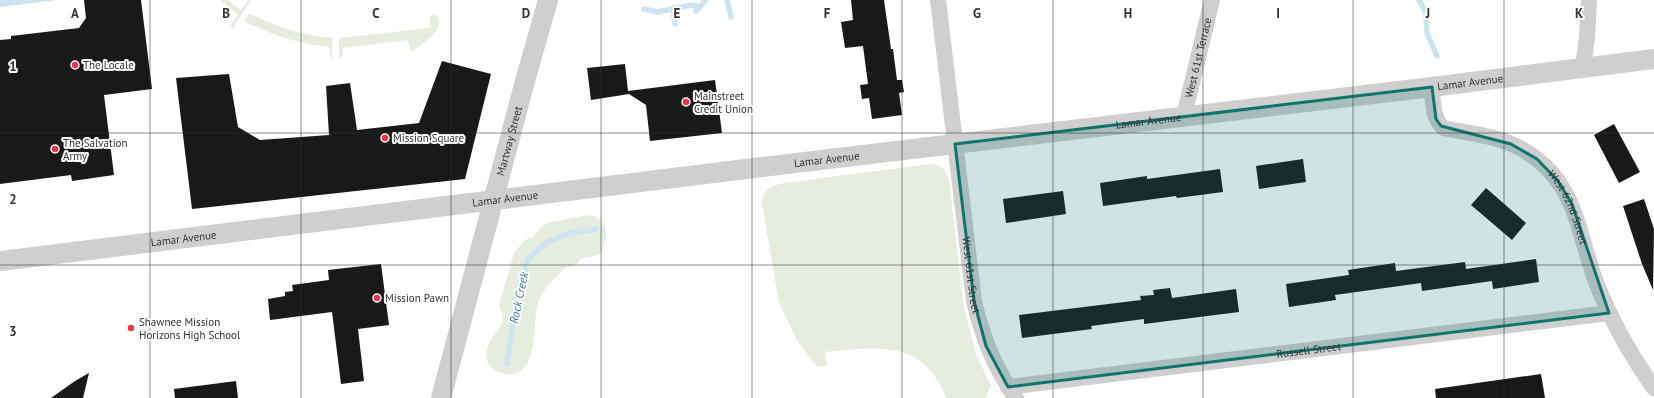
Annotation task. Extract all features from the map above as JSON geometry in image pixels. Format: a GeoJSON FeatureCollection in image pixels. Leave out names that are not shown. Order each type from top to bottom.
{"type":"FeatureCollection","features":[{"type":"Feature","properties":{"kind":"street","name":"Martway Street"},"geometry":{"type":"LineString","coordinates":[[441,398],[548,0]]}},
{"type":"Feature","properties":{"kind":"street","name":"West 61st Street"},"geometry":{"type":"LineString","coordinates":[[938,0],[972,291],[986,346],[1012,393]]}},
{"type":"Feature","properties":{"kind":"street","name":"West 61st Terrace"},"geometry":{"type":"LineString","coordinates":[[1184,116],[1212,0]]}},
{"type":"Feature","properties":{"kind":"street"},"geometry":{"type":"LineString","coordinates":[[1583,67],[1587,37],[1589,0]]}},
{"type":"Feature","properties":{"kind":"street","name":"Lamar Avenue"},"geometry":{"type":"LineString","coordinates":[[0,261],[1654,59]]}},
{"type":"Feature","properties":{"kind":"street","name":"West 62nd Street"},"geometry":{"type":"LineString","coordinates":[[1432,87],[1436,118],[1440,126],[1487,136],[1511,144],[1537,159],[1558,181],[1572,204],[1587,256],[1609,313],[1625,345],[1654,388]]}},
{"type":"Feature","properties":{"kind":"street","name":"Russell Street"},"geometry":{"type":"LineString","coordinates":[[1012,393],[1609,313]]}},
{"type":"Feature","properties":{"kind":"highlighted area"},"geometry":{"type":"Polygon","coordinates":[[[1432,87],[1436,119],[1441,126],[1511,144],[1537,159],[1558,181],[1572,204],[1609,313],[1008,387],[986,346],[974,301],[955,144],[1432,87]]]}},
{"type":"Feature","properties":{"kind":"shaded area"},"geometry":{"type":"Polygon","coordinates":[[[220,0],[228,0],[241,10],[248,0],[251,0],[232,29],[231,24],[238,15],[220,0]]]}},
{"type":"Feature","properties":{"kind":"shaded area"},"geometry":{"type":"Polygon","coordinates":[[[249,13],[289,30],[332,38],[332,59],[330,57],[329,47],[307,44],[285,38],[244,21],[249,13]]]}},
{"type":"Feature","properties":{"kind":"shaded area"},"geometry":{"type":"Polygon","coordinates":[[[434,14],[438,19],[439,24],[437,29],[433,35],[412,51],[410,50],[408,40],[343,48],[343,56],[339,59],[339,38],[430,28],[430,17],[434,14]]]}},
{"type":"Feature","properties":{"kind":"shaded area"},"geometry":{"type":"Polygon","coordinates":[[[931,164],[938,165],[943,168],[949,180],[964,308],[976,354],[991,386],[985,398],[946,398],[937,379],[925,365],[912,356],[897,351],[863,349],[825,352],[827,366],[818,366],[813,362],[797,340],[779,303],[762,204],[762,199],[768,189],[784,183],[931,164]]]}},
{"type":"Feature","properties":{"kind":"shaded area"},"geometry":{"type":"Polygon","coordinates":[[[589,215],[599,219],[606,230],[604,245],[601,252],[591,257],[581,258],[575,265],[566,267],[541,295],[537,309],[531,355],[527,364],[520,371],[511,374],[496,371],[488,362],[486,356],[492,338],[503,322],[502,313],[499,306],[514,253],[525,240],[533,237],[542,226],[551,222],[589,215]]]}},
{"type":"Feature","properties":{"kind":"water"},"geometry":{"type":"Polygon","coordinates":[[[0,0],[57,0],[0,7],[0,0]]]}},
{"type":"Feature","properties":{"kind":"building"},"geometry":{"type":"Polygon","coordinates":[[[84,0],[141,0],[152,89],[104,95],[114,175],[72,181],[71,175],[0,184],[0,40],[11,39],[11,36],[79,28],[86,18],[84,0]]]}},
{"type":"Feature","properties":{"kind":"building"},"geometry":{"type":"Polygon","coordinates":[[[851,0],[884,0],[897,80],[902,80],[904,92],[899,93],[902,115],[872,119],[869,98],[862,99],[860,85],[868,84],[863,46],[845,48],[841,22],[853,20],[851,0]]]}},
{"type":"Feature","properties":{"kind":"building","name":"Mission Square"},"geometry":{"type":"Polygon","coordinates":[[[442,61],[491,74],[465,179],[192,209],[176,78],[229,74],[238,127],[260,140],[329,135],[326,86],[350,83],[357,130],[419,123],[442,61]]]}},
{"type":"Feature","properties":{"kind":"building","name":"Mainstreet Credit Union"},"geometry":{"type":"Polygon","coordinates":[[[625,64],[628,91],[715,80],[722,133],[650,141],[646,105],[629,94],[591,100],[587,68],[625,64]]]}},
{"type":"Feature","properties":{"kind":"building"},"geometry":{"type":"Polygon","coordinates":[[[1614,124],[1640,172],[1619,183],[1594,135],[1614,124]]]}},
{"type":"Feature","properties":{"kind":"building"},"geometry":{"type":"Polygon","coordinates":[[[1303,159],[1306,182],[1259,189],[1256,166],[1303,159]]]}},
{"type":"Feature","properties":{"kind":"building"},"geometry":{"type":"Polygon","coordinates":[[[1220,169],[1223,192],[1177,198],[1176,196],[1103,206],[1100,183],[1147,176],[1147,179],[1220,169]]]}},
{"type":"Feature","properties":{"kind":"building"},"geometry":{"type":"Polygon","coordinates":[[[1486,188],[1526,223],[1512,240],[1471,205],[1486,188]]]}},
{"type":"Feature","properties":{"kind":"building"},"geometry":{"type":"Polygon","coordinates":[[[1063,191],[1066,214],[1006,223],[1003,199],[1063,191]]]}},
{"type":"Feature","properties":{"kind":"building"},"geometry":{"type":"Polygon","coordinates":[[[1644,199],[1654,229],[1653,290],[1642,264],[1623,206],[1644,199]]]}},
{"type":"Feature","properties":{"kind":"building"},"geometry":{"type":"Polygon","coordinates":[[[1536,259],[1539,282],[1493,289],[1492,281],[1422,291],[1421,283],[1335,295],[1336,300],[1289,307],[1286,284],[1349,275],[1348,270],[1395,263],[1396,271],[1465,262],[1466,269],[1536,259]]]}},
{"type":"Feature","properties":{"kind":"building"},"geometry":{"type":"Polygon","coordinates":[[[381,264],[389,325],[358,329],[364,381],[341,384],[332,312],[270,320],[268,299],[285,296],[285,292],[293,291],[292,285],[329,280],[328,270],[381,264]]]}},
{"type":"Feature","properties":{"kind":"building"},"geometry":{"type":"Polygon","coordinates":[[[1170,288],[1172,298],[1236,289],[1239,312],[1144,324],[1144,319],[1091,326],[1092,329],[1022,338],[1019,315],[1141,300],[1140,296],[1154,295],[1153,290],[1170,288]]]}},
{"type":"Feature","properties":{"kind":"building"},"geometry":{"type":"Polygon","coordinates":[[[89,373],[83,398],[51,398],[75,381],[89,373]]]}},
{"type":"Feature","properties":{"kind":"building"},"geometry":{"type":"Polygon","coordinates":[[[1541,374],[1545,398],[1436,398],[1435,389],[1541,374]]]}},
{"type":"Feature","properties":{"kind":"building"},"geometry":{"type":"Polygon","coordinates":[[[236,381],[238,398],[175,398],[174,389],[236,381]]]}},
{"type":"Feature","properties":{"kind":"waterway","name":"Rock Creek"},"geometry":{"type":"LineString","coordinates":[[696,11],[706,0]]}},
{"type":"Feature","properties":{"kind":"waterway"},"geometry":{"type":"LineString","coordinates":[[727,0],[731,17]]}},
{"type":"Feature","properties":{"kind":"waterway"},"geometry":{"type":"LineString","coordinates":[[1419,0],[1426,13],[1427,33],[1437,56]]}},
{"type":"Feature","properties":{"kind":"waterway"},"geometry":{"type":"LineString","coordinates":[[644,9],[658,12],[691,5],[700,7]]}},
{"type":"Feature","properties":{"kind":"waterway"},"geometry":{"type":"LineString","coordinates":[[673,8],[675,24]]}},
{"type":"Feature","properties":{"kind":"waterway","name":"Rock Creek"},"geometry":{"type":"LineString","coordinates":[[507,364],[518,289],[528,259],[547,242],[570,233],[596,229]]}},
{"type":"Feature","properties":{"kind":"place","name":"The Locale"},"geometry":{"type":"Point","coordinates":[75,65]}},
{"type":"Feature","properties":{"kind":"place","name":"Mainstreet Credit Union"},"geometry":{"type":"Point","coordinates":[686,102]}},
{"type":"Feature","properties":{"kind":"place","name":"Mission Square"},"geometry":{"type":"Point","coordinates":[385,138]}},
{"type":"Feature","properties":{"kind":"place","name":"The Salvation Army"},"geometry":{"type":"Point","coordinates":[55,149]}},
{"type":"Feature","properties":{"kind":"place","name":"Mission Pawn"},"geometry":{"type":"Point","coordinates":[377,298]}},
{"type":"Feature","properties":{"kind":"place","name":"Shawnee Mission Horizons High School"},"geometry":{"type":"Point","coordinates":[131,328]}}]}
